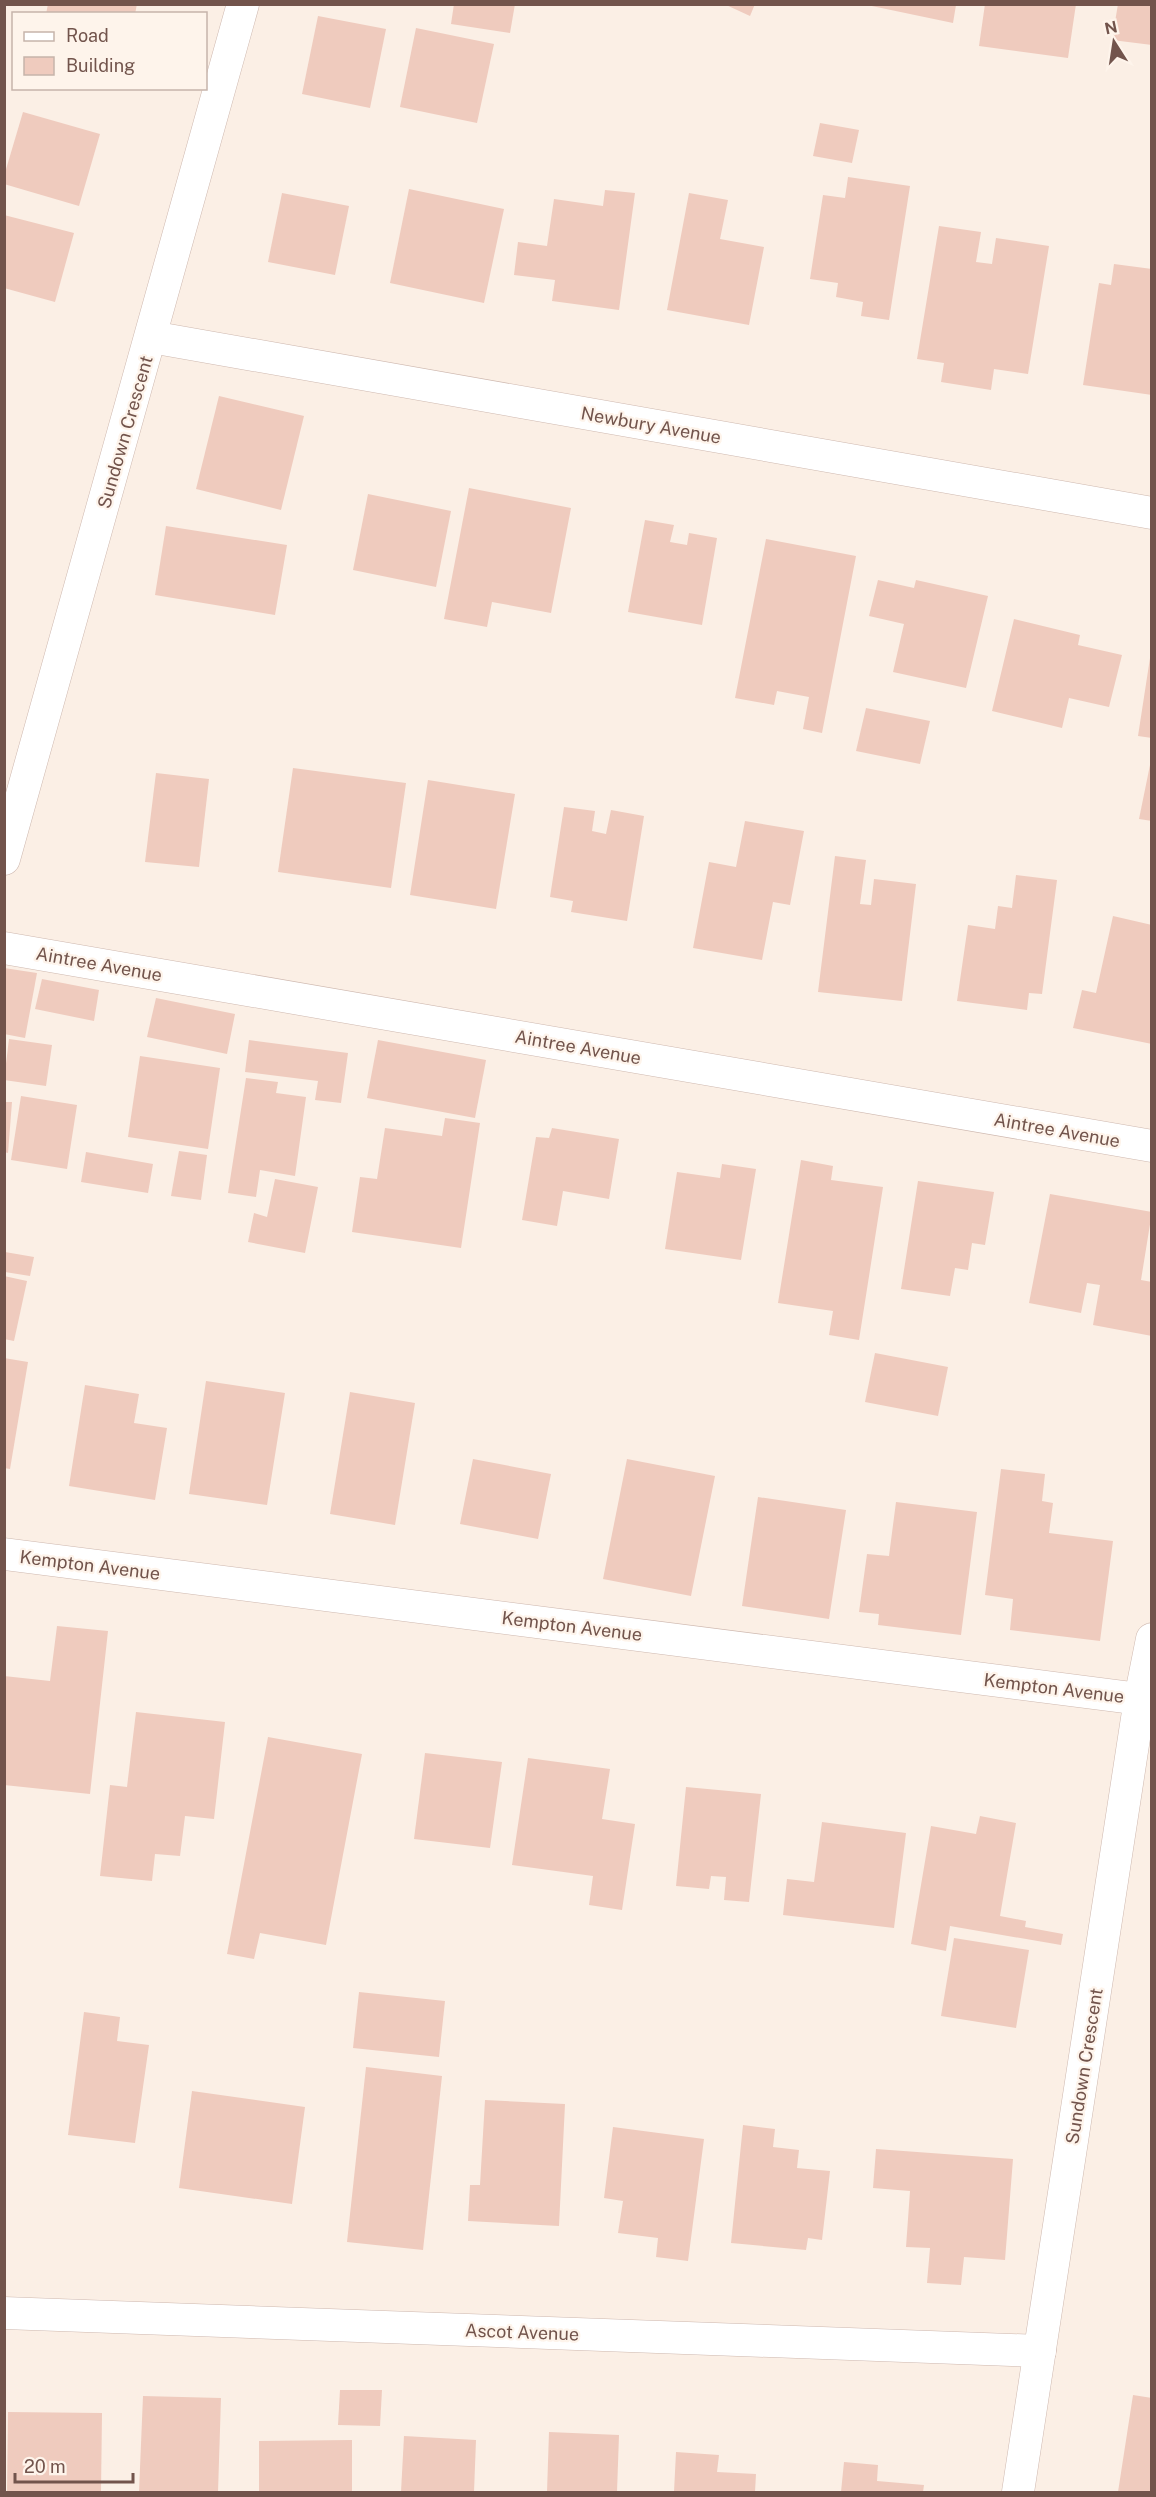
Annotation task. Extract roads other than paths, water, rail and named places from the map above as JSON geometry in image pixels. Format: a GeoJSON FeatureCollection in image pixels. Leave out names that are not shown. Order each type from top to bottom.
{"type":"FeatureCollection","features":[{"type":"Feature","properties":{"kind":"street","name":"Sundown Crescent"},"geometry":{"type":"LineString","coordinates":[[4,859],[243,4]]}},
{"type":"Feature","properties":{"kind":"street","name":"Newbury Avenue"},"geometry":{"type":"LineString","coordinates":[[151,337],[1152,513]]}},
{"type":"Feature","properties":{"kind":"street","name":"Aintree Avenue"},"geometry":{"type":"LineString","coordinates":[[4,948],[1152,1146]]}},
{"type":"Feature","properties":{"kind":"street","name":"Kempton Avenue"},"geometry":{"type":"LineString","coordinates":[[4,1554],[1140,1699]]}},
{"type":"Feature","properties":{"kind":"street","name":"Sundown Crescent"},"geometry":{"type":"LineString","coordinates":[[1018,2493],[1140,1699],[1152,1639]]}},
{"type":"Feature","properties":{"kind":"street","name":"Ascot Avenue"},"geometry":{"type":"LineString","coordinates":[[4,2313],[1040,2352]]}}]}
